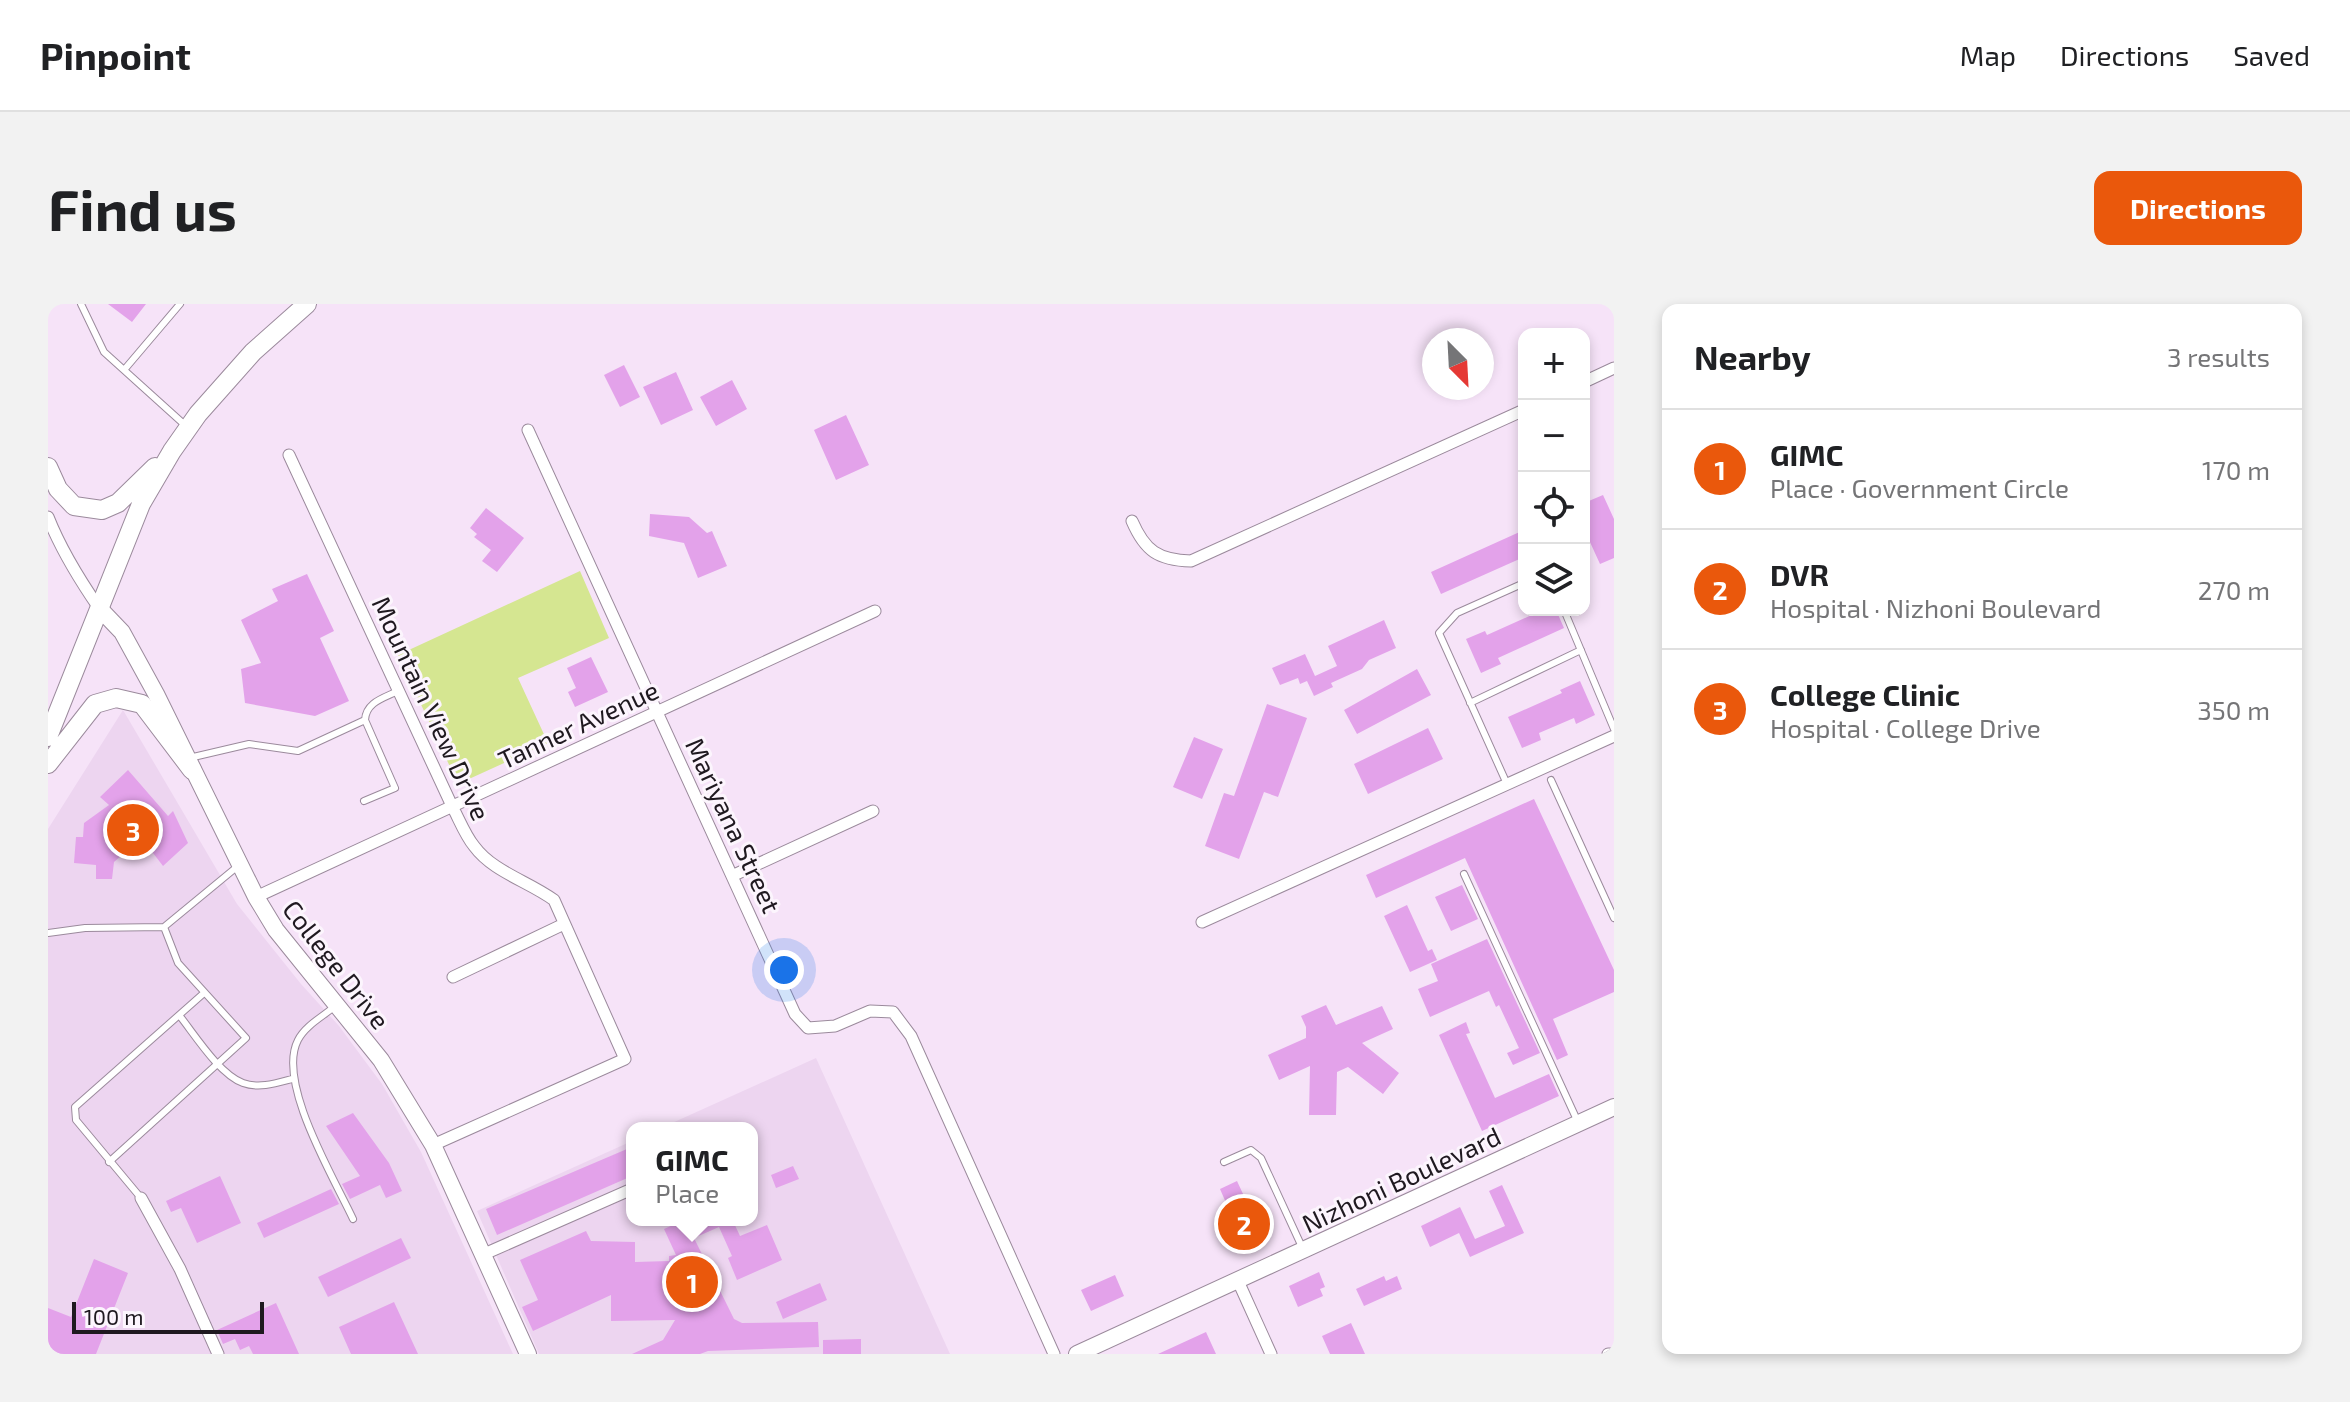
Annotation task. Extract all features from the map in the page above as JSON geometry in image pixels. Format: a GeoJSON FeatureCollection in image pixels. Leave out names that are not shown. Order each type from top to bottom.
{"type":"FeatureCollection","features":[{"type":"Feature","properties":{"kind":"main road"},"geometry":{"type":"LineString","coordinates":[[48,737],[141,504],[172,451],[198,414],[253,352],[307,304]]}},
{"type":"Feature","properties":{"kind":"main road"},"geometry":{"type":"LineString","coordinates":[[48,467],[58,489],[74,506],[102,510],[118,503],[172,451]]}},
{"type":"Feature","properties":{"kind":"main road","name":"College Drive"},"geometry":{"type":"LineString","coordinates":[[99,608],[122,632],[256,897],[276,930],[381,1060],[433,1145],[528,1354]]}},
{"type":"Feature","properties":{"kind":"main road"},"geometry":{"type":"LineString","coordinates":[[48,764],[95,704],[116,698],[142,704],[190,764]]}},
{"type":"Feature","properties":{"kind":"main road","name":"Nizhoni Boulevard"},"geometry":{"type":"LineString","coordinates":[[1077,1354],[1614,1107]]}},
{"type":"Feature","properties":{"kind":"street"},"geometry":{"type":"LineString","coordinates":[[1590,379],[1614,368]]}},
{"type":"Feature","properties":{"kind":"street"},"geometry":{"type":"LineString","coordinates":[[1132,521],[1144,544],[1156,554],[1171,560],[1191,561],[1518,413]]}},
{"type":"Feature","properties":{"kind":"street","name":"Mariyana Street"},"geometry":{"type":"LineString","coordinates":[[528,430],[795,1014],[808,1028],[835,1026],[870,1011],[893,1012],[911,1036],[1054,1354]]}},
{"type":"Feature","properties":{"kind":"street","name":"Mountain View Drive"},"geometry":{"type":"LineString","coordinates":[[289,455],[452,806],[474,846],[495,866],[554,900],[625,1059],[433,1145]]}},
{"type":"Feature","properties":{"kind":"street"},"geometry":{"type":"LineString","coordinates":[[48,517],[74,572],[99,608]]}},
{"type":"Feature","properties":{"kind":"street","name":"Tanner Avenue"},"geometry":{"type":"LineString","coordinates":[[256,897],[875,611]]}},
{"type":"Feature","properties":{"kind":"street"},"geometry":{"type":"LineString","coordinates":[[1202,922],[1614,736]]}},
{"type":"Feature","properties":{"kind":"street"},"geometry":{"type":"LineString","coordinates":[[734,875],[873,811]]}},
{"type":"Feature","properties":{"kind":"street"},"geometry":{"type":"LineString","coordinates":[[453,977],[564,924]]}},
{"type":"Feature","properties":{"kind":"street"},"geometry":{"type":"LineString","coordinates":[[482,1255],[626,1192]]}},
{"type":"Feature","properties":{"kind":"street"},"geometry":{"type":"LineString","coordinates":[[141,1198],[180,1269],[218,1354]]}},
{"type":"Feature","properties":{"kind":"street"},"geometry":{"type":"LineString","coordinates":[[1238,1281],[1271,1354]]}},
{"type":"Feature","properties":{"kind":"lane"},"geometry":{"type":"LineString","coordinates":[[81,304],[104,352],[188,429]]}},
{"type":"Feature","properties":{"kind":"lane"},"geometry":{"type":"LineString","coordinates":[[124,370],[180,304]]}},
{"type":"Feature","properties":{"kind":"lane"},"geometry":{"type":"LineString","coordinates":[[1507,784],[1439,633],[1457,613],[1518,586]]}},
{"type":"Feature","properties":{"kind":"lane"},"geometry":{"type":"LineString","coordinates":[[1567,616],[1614,729]]}},
{"type":"Feature","properties":{"kind":"lane"},"geometry":{"type":"LineString","coordinates":[[1470,703],[1581,650]]}},
{"type":"Feature","properties":{"kind":"lane"},"geometry":{"type":"LineString","coordinates":[[364,801],[395,788],[365,720],[365,712],[371,704],[398,691]]}},
{"type":"Feature","properties":{"kind":"lane"},"geometry":{"type":"LineString","coordinates":[[190,764],[249,744],[298,751],[365,720]]}},
{"type":"Feature","properties":{"kind":"lane"},"geometry":{"type":"LineString","coordinates":[[1551,780],[1614,918]]}},
{"type":"Feature","properties":{"kind":"lane"},"geometry":{"type":"LineString","coordinates":[[48,933],[85,928],[164,927],[240,865]]}},
{"type":"Feature","properties":{"kind":"lane"},"geometry":{"type":"LineString","coordinates":[[1464,874],[1579,1124]]}},
{"type":"Feature","properties":{"kind":"lane"},"geometry":{"type":"LineString","coordinates":[[109,1162],[246,1038],[178,963],[164,927]]}},
{"type":"Feature","properties":{"kind":"lane"},"geometry":{"type":"LineString","coordinates":[[141,1198],[76,1120],[75,1107],[204,993]]}},
{"type":"Feature","properties":{"kind":"lane"},"geometry":{"type":"LineString","coordinates":[[337,1005],[299,1038],[292,1056],[292,1079],[299,1103],[353,1219]]}},
{"type":"Feature","properties":{"kind":"lane"},"geometry":{"type":"LineString","coordinates":[[179,1015],[219,1065],[241,1082],[270,1085],[292,1079]]}},
{"type":"Feature","properties":{"kind":"lane"},"geometry":{"type":"LineString","coordinates":[[1224,1162],[1251,1150],[1261,1158],[1304,1250]]}},
{"type":"Feature","properties":{"kind":"shaded area"},"geometry":{"type":"Polygon","coordinates":[[[123,710],[237,904],[339,1026],[382,1084],[421,1152],[513,1354],[48,1354],[48,829],[123,710]]]}},
{"type":"Feature","properties":{"kind":"shaded area"},"geometry":{"type":"Polygon","coordinates":[[[816,1058],[950,1354],[539,1354],[477,1211],[626,1144],[626,1226],[758,1226],[758,1122],[674,1122],[816,1058]]]}},
{"type":"Feature","properties":{"kind":"green space"},"geometry":{"type":"Polygon","coordinates":[[[580,571],[609,638],[518,678],[548,743],[458,784],[398,655],[580,571]]]}},
{"type":"Feature","properties":{"kind":"building"},"geometry":{"type":"Polygon","coordinates":[[[108,304],[146,304],[132,322],[108,304]]]}},
{"type":"Feature","properties":{"kind":"building"},"geometry":{"type":"Polygon","coordinates":[[[624,365],[640,397],[620,407],[604,375],[624,365]]]}},
{"type":"Feature","properties":{"kind":"building"},"geometry":{"type":"Polygon","coordinates":[[[676,372],[693,410],[661,425],[643,387],[676,372]]]}},
{"type":"Feature","properties":{"kind":"building"},"geometry":{"type":"Polygon","coordinates":[[[732,380],[747,409],[716,426],[700,397],[732,380]]]}},
{"type":"Feature","properties":{"kind":"building"},"geometry":{"type":"Polygon","coordinates":[[[846,415],[869,465],[836,480],[814,430],[846,415]]]}},
{"type":"Feature","properties":{"kind":"building"},"geometry":{"type":"Polygon","coordinates":[[[1603,495],[1614,519],[1614,558],[1600,564],[1590,542],[1590,500],[1603,495]]]}},
{"type":"Feature","properties":{"kind":"building"},"geometry":{"type":"Polygon","coordinates":[[[486,508],[524,538],[497,572],[482,561],[491,550],[474,537],[477,534],[470,528],[486,508]]]}},
{"type":"Feature","properties":{"kind":"building"},"geometry":{"type":"Polygon","coordinates":[[[650,514],[689,517],[707,533],[712,531],[727,566],[698,578],[684,543],[649,536],[650,514]]]}},
{"type":"Feature","properties":{"kind":"building"},"geometry":{"type":"Polygon","coordinates":[[[1518,533],[1518,560],[1441,594],[1431,572],[1518,533]]]}},
{"type":"Feature","properties":{"kind":"building"},"geometry":{"type":"Polygon","coordinates":[[[307,574],[334,631],[320,638],[349,701],[315,716],[245,703],[241,669],[261,663],[241,620],[278,601],[272,589],[307,574]]]}},
{"type":"Feature","properties":{"kind":"building"},"geometry":{"type":"Polygon","coordinates":[[[1530,616],[1559,616],[1564,628],[1498,658],[1501,664],[1481,673],[1466,639],[1485,631],[1487,635],[1530,616]]]}},
{"type":"Feature","properties":{"kind":"building"},"geometry":{"type":"Polygon","coordinates":[[[1384,620],[1396,648],[1369,660],[1362,669],[1331,683],[1333,687],[1314,696],[1307,681],[1300,684],[1298,678],[1280,685],[1272,668],[1305,654],[1315,676],[1337,666],[1328,646],[1384,620]]]}},
{"type":"Feature","properties":{"kind":"building"},"geometry":{"type":"Polygon","coordinates":[[[591,657],[608,692],[575,707],[568,692],[576,688],[567,668],[591,657]]]}},
{"type":"Feature","properties":{"kind":"building"},"geometry":{"type":"Polygon","coordinates":[[[1417,669],[1431,695],[1357,734],[1344,710],[1417,669]]]}},
{"type":"Feature","properties":{"kind":"building"},"geometry":{"type":"Polygon","coordinates":[[[1580,681],[1595,715],[1576,724],[1574,718],[1539,733],[1541,740],[1522,748],[1508,717],[1562,693],[1560,690],[1580,681]]]}},
{"type":"Feature","properties":{"kind":"building"},"geometry":{"type":"Polygon","coordinates":[[[1267,704],[1307,718],[1278,797],[1264,792],[1239,859],[1205,846],[1224,793],[1234,796],[1267,704]]]}},
{"type":"Feature","properties":{"kind":"building"},"geometry":{"type":"Polygon","coordinates":[[[1428,728],[1443,759],[1368,794],[1354,764],[1428,728]]]}},
{"type":"Feature","properties":{"kind":"building"},"geometry":{"type":"Polygon","coordinates":[[[1194,737],[1223,749],[1202,799],[1173,787],[1194,737]]]}},
{"type":"Feature","properties":{"kind":"building"},"geometry":{"type":"Polygon","coordinates":[[[128,770],[168,816],[173,811],[188,843],[163,866],[150,849],[130,848],[114,862],[112,879],[96,879],[96,865],[74,863],[76,837],[83,837],[84,823],[109,805],[100,797],[128,770]]]}},
{"type":"Feature","properties":{"kind":"building"},"geometry":{"type":"Polygon","coordinates":[[[1534,799],[1614,970],[1614,992],[1553,1019],[1568,1055],[1557,1060],[1465,858],[1376,898],[1366,875],[1534,799]]]}},
{"type":"Feature","properties":{"kind":"building"},"geometry":{"type":"Polygon","coordinates":[[[1462,885],[1478,919],[1451,931],[1435,897],[1462,885]]]}},
{"type":"Feature","properties":{"kind":"building"},"geometry":{"type":"Polygon","coordinates":[[[1407,905],[1428,951],[1432,949],[1437,960],[1410,972],[1384,916],[1407,905]]]}},
{"type":"Feature","properties":{"kind":"building"},"geometry":{"type":"Polygon","coordinates":[[[1487,939],[1540,1053],[1513,1065],[1507,1053],[1519,1048],[1489,991],[1430,1017],[1418,989],[1438,981],[1431,964],[1487,939]]]}},
{"type":"Feature","properties":{"kind":"building"},"geometry":{"type":"Polygon","coordinates":[[[1326,1005],[1336,1025],[1382,1006],[1393,1029],[1362,1043],[1399,1073],[1383,1094],[1348,1067],[1337,1072],[1336,1115],[1309,1115],[1310,1066],[1279,1080],[1268,1055],[1306,1038],[1306,1027],[1301,1016],[1326,1005]]]}},
{"type":"Feature","properties":{"kind":"building"},"geometry":{"type":"Polygon","coordinates":[[[1466,1022],[1470,1033],[1466,1034],[1495,1098],[1549,1074],[1559,1096],[1482,1131],[1439,1035],[1466,1022]]]}},
{"type":"Feature","properties":{"kind":"building"},"geometry":{"type":"Polygon","coordinates":[[[353,1113],[389,1163],[402,1191],[386,1198],[380,1185],[350,1199],[342,1184],[360,1176],[326,1126],[353,1113]]]}},
{"type":"Feature","properties":{"kind":"building"},"geometry":{"type":"Polygon","coordinates":[[[626,1149],[626,1179],[497,1235],[486,1209],[626,1149]]]}},
{"type":"Feature","properties":{"kind":"building"},"geometry":{"type":"Polygon","coordinates":[[[793,1166],[799,1179],[776,1188],[771,1175],[793,1166]]]}},
{"type":"Feature","properties":{"kind":"building"},"geometry":{"type":"Polygon","coordinates":[[[220,1176],[241,1223],[197,1243],[181,1208],[171,1212],[166,1201],[220,1176]]]}},
{"type":"Feature","properties":{"kind":"building"},"geometry":{"type":"Polygon","coordinates":[[[1237,1181],[1250,1209],[1259,1206],[1272,1235],[1247,1246],[1242,1235],[1231,1240],[1220,1216],[1230,1212],[1220,1189],[1237,1181]]]}},
{"type":"Feature","properties":{"kind":"building"},"geometry":{"type":"Polygon","coordinates":[[[1502,1185],[1524,1233],[1470,1257],[1459,1233],[1430,1247],[1421,1226],[1460,1207],[1475,1239],[1505,1226],[1489,1191],[1502,1185]]]}},
{"type":"Feature","properties":{"kind":"building"},"geometry":{"type":"Polygon","coordinates":[[[331,1189],[339,1204],[264,1238],[257,1223],[331,1189]]]}},
{"type":"Feature","properties":{"kind":"building"},"geometry":{"type":"Polygon","coordinates":[[[767,1225],[782,1260],[737,1280],[728,1258],[732,1256],[719,1227],[694,1238],[734,1319],[742,1323],[818,1322],[819,1347],[708,1351],[700,1354],[632,1354],[663,1340],[675,1320],[611,1321],[611,1295],[533,1331],[522,1307],[538,1300],[520,1260],[586,1231],[591,1241],[635,1242],[635,1262],[669,1261],[669,1256],[676,1255],[664,1229],[671,1226],[735,1226],[740,1236],[767,1225]]]}},
{"type":"Feature","properties":{"kind":"building"},"geometry":{"type":"Polygon","coordinates":[[[401,1238],[411,1258],[328,1297],[318,1277],[401,1238]]]}},
{"type":"Feature","properties":{"kind":"building"},"geometry":{"type":"Polygon","coordinates":[[[94,1259],[128,1273],[96,1354],[48,1354],[48,1308],[71,1317],[94,1259]]]}},
{"type":"Feature","properties":{"kind":"building"},"geometry":{"type":"Polygon","coordinates":[[[1319,1272],[1325,1287],[1320,1289],[1323,1296],[1298,1307],[1289,1286],[1319,1272]]]}},
{"type":"Feature","properties":{"kind":"building"},"geometry":{"type":"Polygon","coordinates":[[[1115,1275],[1124,1296],[1091,1311],[1081,1290],[1115,1275]]]}},
{"type":"Feature","properties":{"kind":"building"},"geometry":{"type":"Polygon","coordinates":[[[1384,1276],[1386,1281],[1397,1276],[1402,1289],[1364,1306],[1356,1289],[1384,1276]]]}},
{"type":"Feature","properties":{"kind":"building"},"geometry":{"type":"Polygon","coordinates":[[[820,1283],[827,1300],[783,1319],[776,1302],[820,1283]]]}},
{"type":"Feature","properties":{"kind":"building"},"geometry":{"type":"Polygon","coordinates":[[[394,1302],[418,1354],[351,1354],[339,1327],[394,1302]]]}},
{"type":"Feature","properties":{"kind":"building"},"geometry":{"type":"Polygon","coordinates":[[[276,1303],[299,1354],[253,1354],[249,1346],[240,1350],[235,1339],[223,1344],[217,1330],[276,1303]]]}},
{"type":"Feature","properties":{"kind":"building"},"geometry":{"type":"Polygon","coordinates":[[[1351,1323],[1365,1354],[1330,1354],[1322,1336],[1351,1323]]]}},
{"type":"Feature","properties":{"kind":"building"},"geometry":{"type":"Polygon","coordinates":[[[1206,1332],[1216,1354],[1158,1354],[1206,1332]]]}},
{"type":"Feature","properties":{"kind":"building"},"geometry":{"type":"Polygon","coordinates":[[[861,1339],[861,1354],[823,1354],[823,1340],[861,1339]]]}},
{"type":"Feature","properties":{"kind":"place","name":"College Clinic"},"geometry":{"type":"Point","coordinates":[133,830]}},
{"type":"Feature","properties":{"kind":"place","name":"DVR"},"geometry":{"type":"Point","coordinates":[1244,1224]}},
{"type":"Feature","properties":{"kind":"place","name":"GIMC"},"geometry":{"type":"Point","coordinates":[692,1282]}}]}
